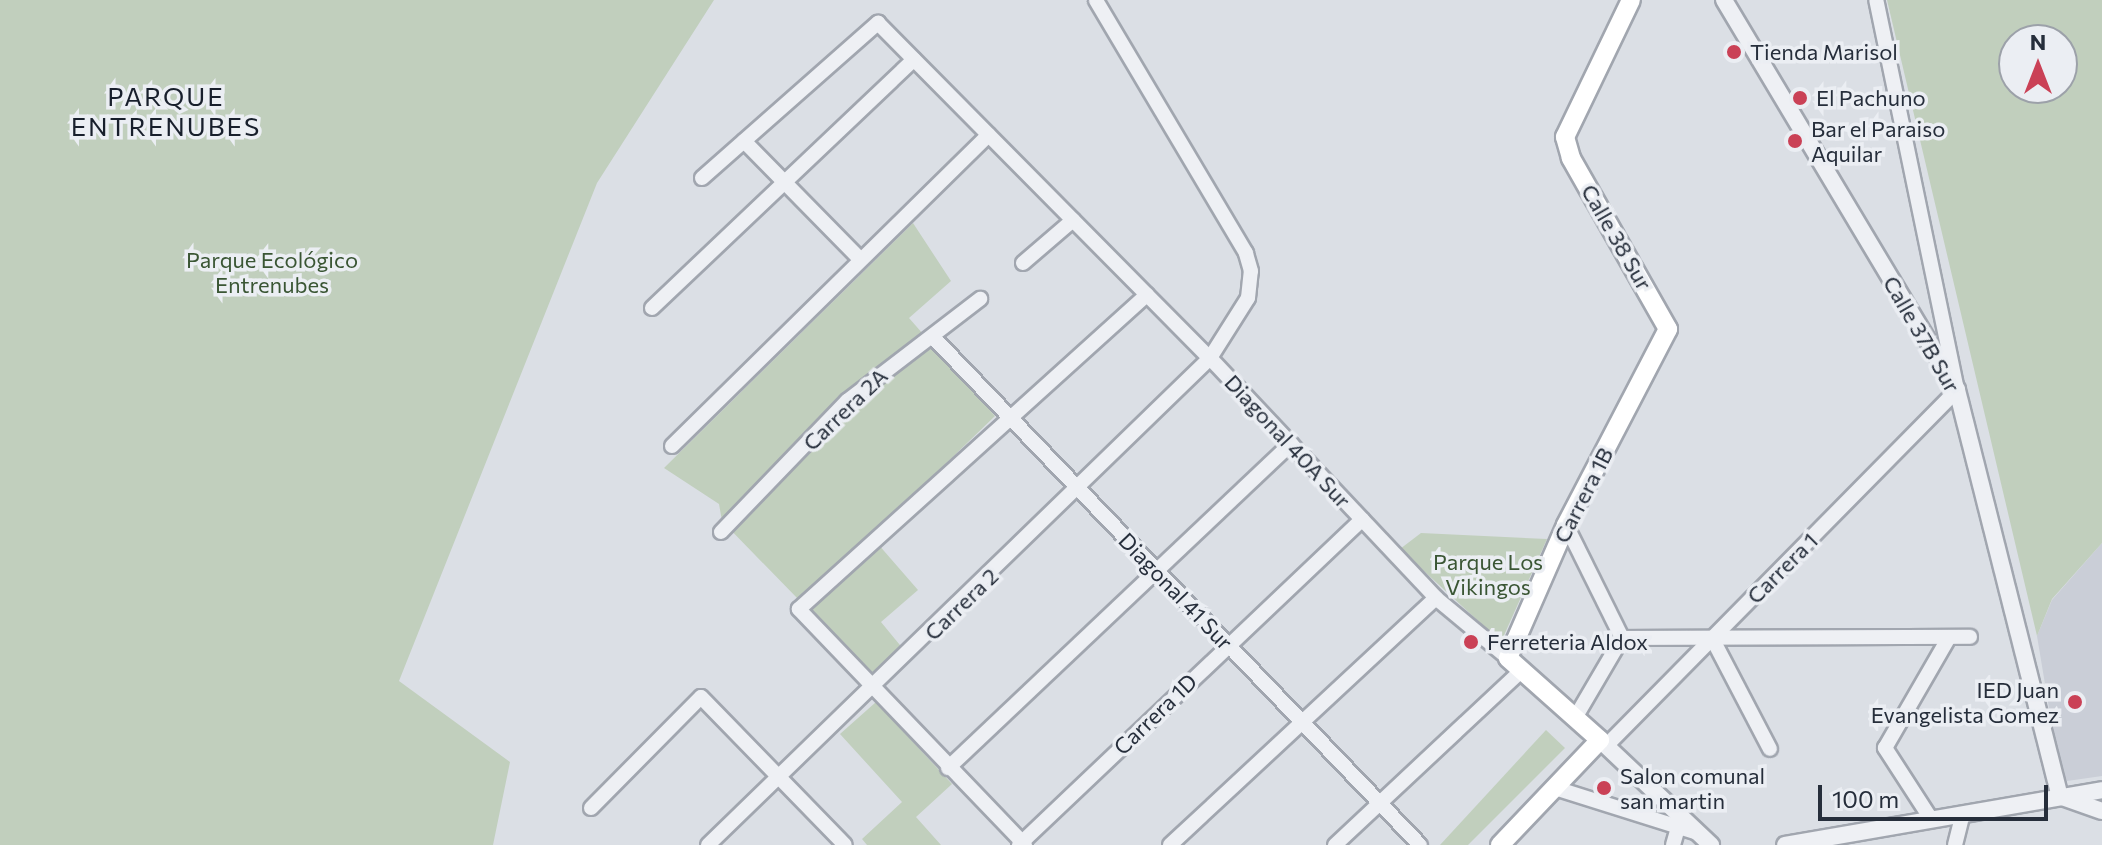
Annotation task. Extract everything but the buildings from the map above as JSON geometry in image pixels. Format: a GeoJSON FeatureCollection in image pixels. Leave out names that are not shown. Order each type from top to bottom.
{"type":"FeatureCollection","features":[{"type":"Feature","properties":{"kind":"main road","name":"Calle 38 Sur"},"geometry":{"type":"LineString","coordinates":[[1631,0],[1565,137],[1571,158],[1663,315],[1666,336]]}},
{"type":"Feature","properties":{"kind":"main road","name":"Carrera 1B"},"geometry":{"type":"LineString","coordinates":[[1515,664],[1566,525],[1666,336]]}},
{"type":"Feature","properties":{"kind":"main road","name":"Diagonal 40A Sur"},"geometry":{"type":"LineString","coordinates":[[1515,664],[1603,743]]}},
{"type":"Feature","properties":{"kind":"main road"},"geometry":{"type":"LineString","coordinates":[[1500,845],[1603,743]]}},
{"type":"Feature","properties":{"kind":"street","name":"Carrera 2"},"geometry":{"type":"LineString","coordinates":[[708,845],[776,774],[874,689],[1210,358],[1248,298],[1249,262],[1096,0]]}},
{"type":"Feature","properties":{"kind":"street","name":"Calle 37B Sur"},"geometry":{"type":"LineString","coordinates":[[1724,0],[1957,390],[2060,796]]}},
{"type":"Feature","properties":{"kind":"street"},"geometry":{"type":"LineString","coordinates":[[1876,0],[1957,390]]}},
{"type":"Feature","properties":{"kind":"street","name":"Diagonal 40A Sur"},"geometry":{"type":"LineString","coordinates":[[744,141],[878,23],[1210,358],[1436,598],[1515,664]]}},
{"type":"Feature","properties":{"kind":"street"},"geometry":{"type":"LineString","coordinates":[[652,308],[914,59]]}},
{"type":"Feature","properties":{"kind":"street"},"geometry":{"type":"LineString","coordinates":[[672,446],[859,258],[989,135]]}},
{"type":"Feature","properties":{"kind":"street"},"geometry":{"type":"LineString","coordinates":[[702,178],[744,141],[859,258]]}},
{"type":"Feature","properties":{"kind":"street"},"geometry":{"type":"LineString","coordinates":[[1023,263],[1073,220]]}},
{"type":"Feature","properties":{"kind":"street"},"geometry":{"type":"LineString","coordinates":[[1022,844],[799,609],[1147,295]]}},
{"type":"Feature","properties":{"kind":"street","name":"Carrera 2A"},"geometry":{"type":"LineString","coordinates":[[721,532],[847,401],[980,299]]}},
{"type":"Feature","properties":{"kind":"street","name":"Diagonal 41 Sur"},"geometry":{"type":"LineString","coordinates":[[932,336],[1420,845]]}},
{"type":"Feature","properties":{"kind":"street","name":"Carrera 1"},"geometry":{"type":"LineString","coordinates":[[1603,743],[1712,638],[1957,390]]}},
{"type":"Feature","properties":{"kind":"street"},"geometry":{"type":"LineString","coordinates":[[948,768],[1291,444]]}},
{"type":"Feature","properties":{"kind":"street","name":"Carrera 1D"},"geometry":{"type":"LineString","coordinates":[[1022,844],[1362,519]]}},
{"type":"Feature","properties":{"kind":"street"},"geometry":{"type":"LineString","coordinates":[[1566,525],[1622,638]]}},
{"type":"Feature","properties":{"kind":"street"},"geometry":{"type":"LineString","coordinates":[[1170,845],[1300,720],[1436,598]]}},
{"type":"Feature","properties":{"kind":"street"},"geometry":{"type":"LineString","coordinates":[[1931,819],[1885,748],[1949,637]]}},
{"type":"Feature","properties":{"kind":"street"},"geometry":{"type":"LineString","coordinates":[[1622,638],[1970,637]]}},
{"type":"Feature","properties":{"kind":"street"},"geometry":{"type":"LineString","coordinates":[[1575,718],[1622,638]]}},
{"type":"Feature","properties":{"kind":"street"},"geometry":{"type":"LineString","coordinates":[[1712,638],[1770,749]]}},
{"type":"Feature","properties":{"kind":"street","name":"Carrera 1B"},"geometry":{"type":"LineString","coordinates":[[1335,845],[1515,664]]}},
{"type":"Feature","properties":{"kind":"street"},"geometry":{"type":"LineString","coordinates":[[591,808],[701,697],[845,845]]}},
{"type":"Feature","properties":{"kind":"street","name":"Diagonal 40A Sur"},"geometry":{"type":"LineString","coordinates":[[1603,743],[1711,845]]}},
{"type":"Feature","properties":{"kind":"street"},"geometry":{"type":"LineString","coordinates":[[1555,788],[1698,833]]}},
{"type":"Feature","properties":{"kind":"street"},"geometry":{"type":"LineString","coordinates":[[1785,845],[1817,842],[2102,790]]}},
{"type":"Feature","properties":{"kind":"street"},"geometry":{"type":"LineString","coordinates":[[2060,796],[2102,811]]}},
{"type":"Feature","properties":{"kind":"street"},"geometry":{"type":"LineString","coordinates":[[1955,845],[1963,814]]}},
{"type":"Feature","properties":{"kind":"street"},"geometry":{"type":"LineString","coordinates":[[1673,845],[1678,827]]}},
{"type":"Feature","properties":{"kind":"shaded area","name":"IED Juan Evangelista Gomez"},"geometry":{"type":"Polygon","coordinates":[[[2102,543],[2102,776],[2067,781],[2059,768],[2037,636],[2052,600],[2102,543]]]}},
{"type":"Feature","properties":{"kind":"green space","name":"Parque Ecológico Entrenubes"},"geometry":{"type":"Polygon","coordinates":[[[0,0],[714,0],[597,183],[399,681],[510,762],[493,845],[0,845],[0,0]]]}},
{"type":"Feature","properties":{"kind":"green space"},"geometry":{"type":"Polygon","coordinates":[[[1887,0],[2102,0],[2102,543],[2052,599],[2037,636],[1887,0]]]}},
{"type":"Feature","properties":{"kind":"green space"},"geometry":{"type":"Polygon","coordinates":[[[913,223],[951,281],[909,318],[995,416],[871,536],[918,590],[881,622],[904,650],[871,674],[722,521],[719,504],[664,468],[913,223]]]}},
{"type":"Feature","properties":{"kind":"green space","name":"Parque Los Vikingos"},"geometry":{"type":"Polygon","coordinates":[[[1421,533],[1547,539],[1501,642],[1400,549],[1421,533]]]}},
{"type":"Feature","properties":{"kind":"green space"},"geometry":{"type":"Polygon","coordinates":[[[876,702],[952,784],[916,817],[941,845],[867,845],[862,839],[902,802],[840,734],[876,702]]]}},
{"type":"Feature","properties":{"kind":"green space"},"geometry":{"type":"Polygon","coordinates":[[[1546,730],[1565,748],[1468,845],[1440,845],[1546,730]]]}},
{"type":"Feature","properties":{"kind":"place","name":"Tienda Marisol"},"geometry":{"type":"Point","coordinates":[1734,52]}},
{"type":"Feature","properties":{"kind":"place","name":"El Pachuno"},"geometry":{"type":"Point","coordinates":[1800,98]}},
{"type":"Feature","properties":{"kind":"place","name":"Bar el Paraiso Aquilar"},"geometry":{"type":"Point","coordinates":[1795,141]}},
{"type":"Feature","properties":{"kind":"place","name":"Ferreteria Aldox"},"geometry":{"type":"Point","coordinates":[1471,642]}},
{"type":"Feature","properties":{"kind":"place","name":"IED Juan Evangelista Gomez"},"geometry":{"type":"Point","coordinates":[2075,702]}},
{"type":"Feature","properties":{"kind":"place","name":"Salon comunal san martin"},"geometry":{"type":"Point","coordinates":[1604,788]}},
{"type":"Feature","properties":{"kind":"district","name":"PARQUE ENTRENUBES"},"geometry":{"type":"Point","coordinates":[166,111]}}]}
